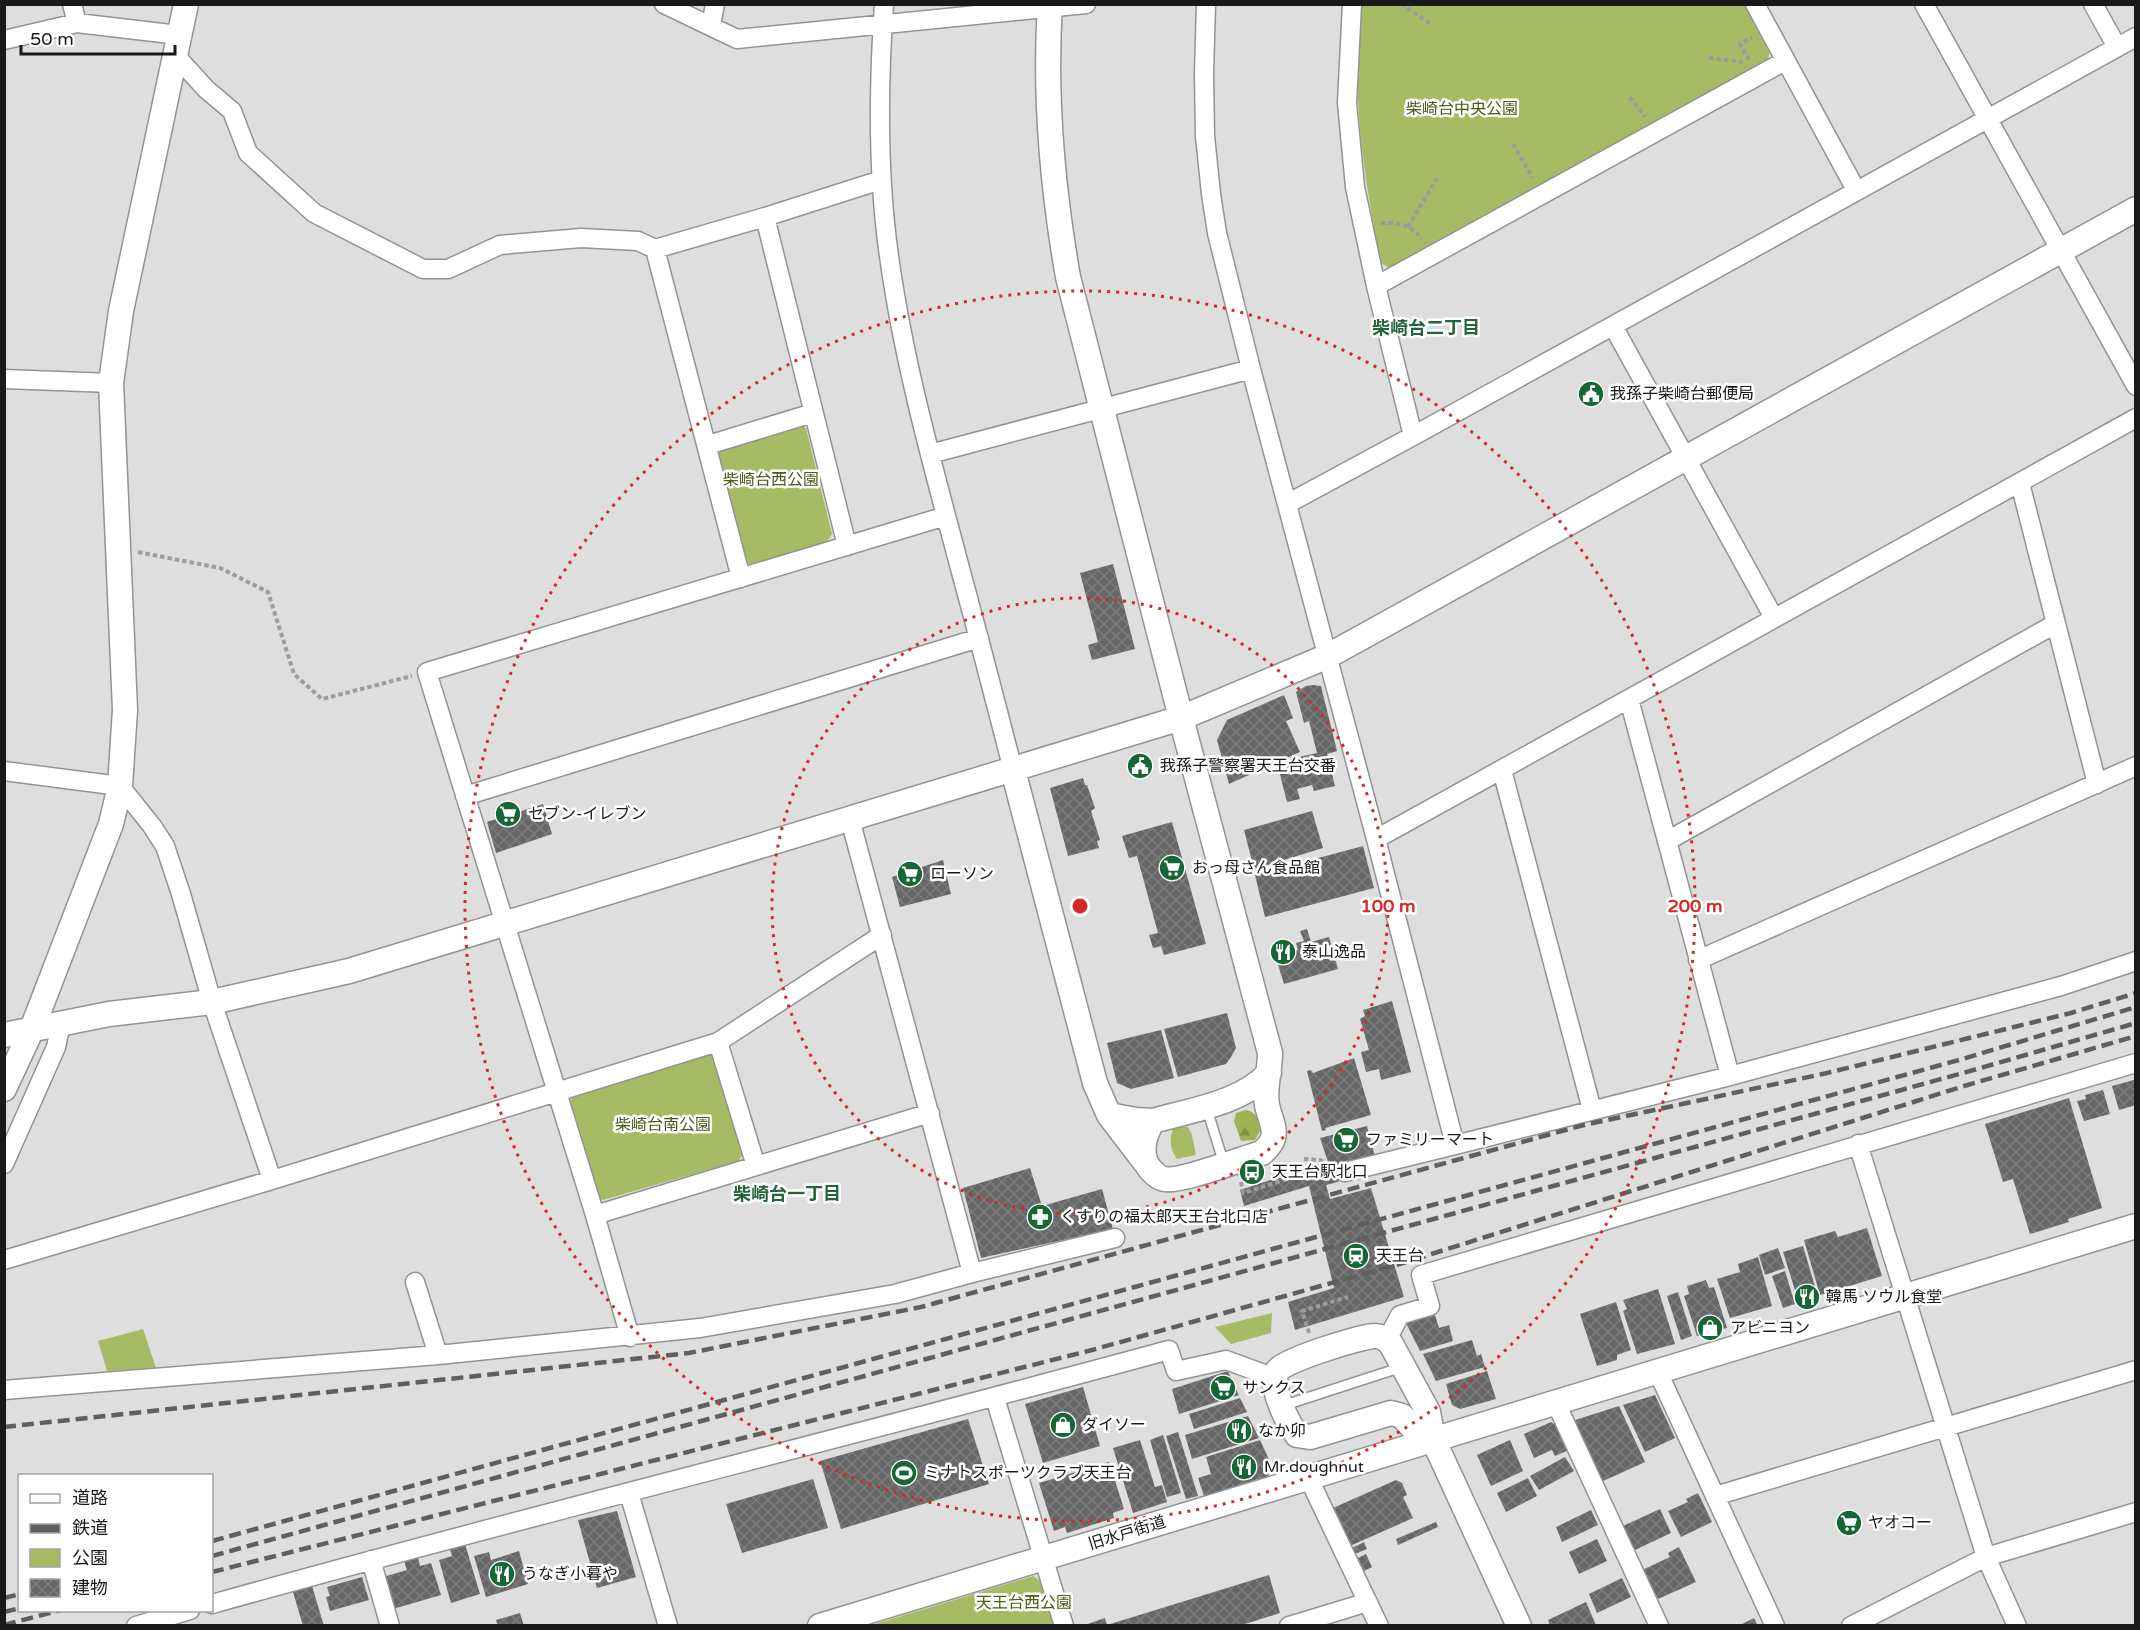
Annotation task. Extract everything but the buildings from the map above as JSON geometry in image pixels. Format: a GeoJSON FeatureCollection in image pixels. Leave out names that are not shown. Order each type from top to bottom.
{"type":"FeatureCollection","features":[{"type":"Feature","properties":{"kind":"street"},"geometry":{"type":"LineString","coordinates":[[72,4],[77,23]]}},
{"type":"Feature","properties":{"kind":"street"},"geometry":{"type":"LineString","coordinates":[[4,1089],[32,1029],[111,824],[120,786],[125,710],[111,382],[121,311],[186,4]]}},
{"type":"Feature","properties":{"kind":"street"},"geometry":{"type":"LineString","coordinates":[[664,4],[737,39],[1086,4]]}},
{"type":"Feature","properties":{"kind":"street"},"geometry":{"type":"LineString","coordinates":[[711,26],[714,4]]}},
{"type":"Feature","properties":{"kind":"street"},"geometry":{"type":"LineString","coordinates":[[884,4],[879,72],[881,180],[889,261],[908,368],[1095,1083],[1109,1115],[1154,1173],[1164,1179],[1232,1172],[1262,1153],[1274,1136],[1267,1103],[1270,1053],[1068,277],[1056,212],[1050,147],[1047,63],[1050,6]]}},
{"type":"Feature","properties":{"kind":"street"},"geometry":{"type":"LineString","coordinates":[[1206,4],[1205,125],[1217,233],[1455,1145]]}},
{"type":"Feature","properties":{"kind":"street"},"geometry":{"type":"LineString","coordinates":[[1352,4],[1347,103],[1355,187],[1376,286],[1413,436]]}},
{"type":"Feature","properties":{"kind":"street"},"geometry":{"type":"LineString","coordinates":[[1755,4],[1856,190]]}},
{"type":"Feature","properties":{"kind":"street"},"geometry":{"type":"LineString","coordinates":[[1924,4],[2136,386]]}},
{"type":"Feature","properties":{"kind":"street"},"geometry":{"type":"LineString","coordinates":[[2093,4],[2117,47]]}},
{"type":"Feature","properties":{"kind":"street"},"geometry":{"type":"LineString","coordinates":[[4,40],[77,23],[177,46],[206,89],[232,111],[248,153],[314,213],[423,269],[448,269],[500,245],[581,238],[638,241],[655,249],[881,180]]}},
{"type":"Feature","properties":{"kind":"street"},"geometry":{"type":"LineString","coordinates":[[1287,504],[2136,37]]}},
{"type":"Feature","properties":{"kind":"street"},"geometry":{"type":"LineString","coordinates":[[1376,286],[1785,61]]}},
{"type":"Feature","properties":{"kind":"street"},"geometry":{"type":"LineString","coordinates":[[4,1035],[109,1014],[212,1002],[349,971],[1181,718],[1328,656],[2136,209]]}},
{"type":"Feature","properties":{"kind":"street"},"geometry":{"type":"LineString","coordinates":[[765,217],[847,546]]}},
{"type":"Feature","properties":{"kind":"street"},"geometry":{"type":"LineString","coordinates":[[655,249],[741,578]]}},
{"type":"Feature","properties":{"kind":"street"},"geometry":{"type":"LineString","coordinates":[[1613,326],[1774,618]]}},
{"type":"Feature","properties":{"kind":"street"},"geometry":{"type":"LineString","coordinates":[[930,453],[1251,369]]}},
{"type":"Feature","properties":{"kind":"street"},"geometry":{"type":"LineString","coordinates":[[4,379],[111,382]]}},
{"type":"Feature","properties":{"kind":"street"},"geometry":{"type":"LineString","coordinates":[[708,445],[813,414]]}},
{"type":"Feature","properties":{"kind":"street"},"geometry":{"type":"LineString","coordinates":[[1376,839],[2136,418]]}},
{"type":"Feature","properties":{"kind":"street"},"geometry":{"type":"LineString","coordinates":[[2020,483],[2097,783]]}},
{"type":"Feature","properties":{"kind":"street"},"geometry":{"type":"LineString","coordinates":[[630,1337],[595,1215],[503,924],[427,672],[946,516]]}},
{"type":"Feature","properties":{"kind":"street"},"geometry":{"type":"LineString","coordinates":[[1666,841],[2055,624]]}},
{"type":"Feature","properties":{"kind":"street"},"geometry":{"type":"LineString","coordinates":[[465,796],[979,638]]}},
{"type":"Feature","properties":{"kind":"street"},"geometry":{"type":"LineString","coordinates":[[1629,699],[1730,1076]]}},
{"type":"Feature","properties":{"kind":"street"},"geometry":{"type":"LineString","coordinates":[[1698,960],[2136,766]]}},
{"type":"Feature","properties":{"kind":"street"},"geometry":{"type":"LineString","coordinates":[[1502,770],[1592,1110]]}},
{"type":"Feature","properties":{"kind":"street"},"geometry":{"type":"LineString","coordinates":[[4,771],[120,786],[152,826],[165,846],[212,1002],[272,1180]]}},
{"type":"Feature","properties":{"kind":"street"},"geometry":{"type":"LineString","coordinates":[[850,819],[972,1273]]}},
{"type":"Feature","properties":{"kind":"street"},"geometry":{"type":"LineString","coordinates":[[4,1260],[718,1042],[882,935]]}},
{"type":"Feature","properties":{"kind":"street"},"geometry":{"type":"LineString","coordinates":[[1345,1172],[1730,1076],[2061,986],[2136,961]]}},
{"type":"Feature","properties":{"kind":"street"},"geometry":{"type":"LineString","coordinates":[[4,1164],[56,1047],[61,1023]]}},
{"type":"Feature","properties":{"kind":"street"},"geometry":{"type":"LineString","coordinates":[[718,1042],[756,1166]]}},
{"type":"Feature","properties":{"kind":"street"},"geometry":{"type":"LineString","coordinates":[[1387,1340],[1400,1315],[1430,1306],[1421,1275],[2136,1062]]}},
{"type":"Feature","properties":{"kind":"street"},"geometry":{"type":"LineString","coordinates":[[1238,1096],[1259,1084],[1269,1073]]}},
{"type":"Feature","properties":{"kind":"street"},"geometry":{"type":"LineString","coordinates":[[1109,1115],[1153,1121],[1238,1096],[1249,1095],[1260,1097],[1267,1103]]}},
{"type":"Feature","properties":{"kind":"street"},"geometry":{"type":"LineString","coordinates":[[595,1215],[930,1113]]}},
{"type":"Feature","properties":{"kind":"street"},"geometry":{"type":"LineString","coordinates":[[1145,1162],[1144,1139],[1153,1121]]}},
{"type":"Feature","properties":{"kind":"street"},"geometry":{"type":"LineString","coordinates":[[1858,1144],[1986,1557],[2017,1626]]}},
{"type":"Feature","properties":{"kind":"street","name":"旧水戸街道"},"geometry":{"type":"LineString","coordinates":[[820,1626],[2136,1226]]}},
{"type":"Feature","properties":{"kind":"street"},"geometry":{"type":"LineString","coordinates":[[4,1390],[438,1355],[700,1328],[884,1296],[1115,1238]]}},
{"type":"Feature","properties":{"kind":"street"},"geometry":{"type":"LineString","coordinates":[[415,1282],[438,1355]]}},
{"type":"Feature","properties":{"kind":"street"},"geometry":{"type":"LineString","coordinates":[[1433,1439],[1411,1426],[1402,1416],[1391,1413],[1310,1437],[1297,1435],[1292,1429],[1274,1386],[1278,1370],[1298,1357],[1374,1336],[1387,1340],[1404,1366],[1428,1412],[1433,1439],[1519,1626]]}},
{"type":"Feature","properties":{"kind":"street"},"geometry":{"type":"LineString","coordinates":[[213,1604],[1169,1350],[1176,1371],[1226,1360],[1275,1378]]}},
{"type":"Feature","properties":{"kind":"street"},"geometry":{"type":"LineString","coordinates":[[1657,1370],[1775,1626]]}},
{"type":"Feature","properties":{"kind":"street"},"geometry":{"type":"LineString","coordinates":[[1715,1496],[2136,1370]]}},
{"type":"Feature","properties":{"kind":"street"},"geometry":{"type":"LineString","coordinates":[[995,1398],[1064,1626]]}},
{"type":"Feature","properties":{"kind":"street"},"geometry":{"type":"LineString","coordinates":[[1555,1401],[1659,1626]]}},
{"type":"Feature","properties":{"kind":"street"},"geometry":{"type":"LineString","coordinates":[[1309,1479],[1378,1626]]}},
{"type":"Feature","properties":{"kind":"street"},"geometry":{"type":"LineString","coordinates":[[629,1492],[668,1626]]}},
{"type":"Feature","properties":{"kind":"street"},"geometry":{"type":"LineString","coordinates":[[1851,1626],[1986,1557],[2136,1512]]}},
{"type":"Feature","properties":{"kind":"street"},"geometry":{"type":"LineString","coordinates":[[371,1560],[390,1626]]}},
{"type":"Feature","properties":{"kind":"street"},"geometry":{"type":"LineString","coordinates":[[1289,1626],[1368,1602]]}},
{"type":"Feature","properties":{"kind":"street"},"geometry":{"type":"LineString","coordinates":[[136,1626],[186,1612]]}},
{"type":"Feature","properties":{"kind":"lane"},"geometry":{"type":"LineString","coordinates":[[1206,1105],[1232,1172]]}},
{"type":"Feature","properties":{"kind":"lane"},"geometry":{"type":"LineString","coordinates":[[1282,1406],[1404,1366]]}},
{"type":"Feature","properties":{"kind":"path"},"geometry":{"type":"LineString","coordinates":[[1401,4],[1431,24]]}},
{"type":"Feature","properties":{"kind":"path"},"geometry":{"type":"LineString","coordinates":[[1709,57],[1750,63],[1740,44],[1769,29]]}},
{"type":"Feature","properties":{"kind":"path"},"geometry":{"type":"LineString","coordinates":[[1630,97],[1651,125]]}},
{"type":"Feature","properties":{"kind":"path"},"geometry":{"type":"LineString","coordinates":[[1513,144],[1543,194]]}},
{"type":"Feature","properties":{"kind":"path"},"geometry":{"type":"LineString","coordinates":[[1408,227],[1438,175]]}},
{"type":"Feature","properties":{"kind":"path"},"geometry":{"type":"LineString","coordinates":[[1362,222],[1395,223],[1413,229],[1433,255]]}},
{"type":"Feature","properties":{"kind":"path"},"geometry":{"type":"LineString","coordinates":[[117,547],[220,568],[268,592],[294,674],[322,699],[427,672]]}},
{"type":"Feature","properties":{"kind":"path"},"geometry":{"type":"LineString","coordinates":[[1304,1160],[1320,1160],[1345,1172]]}},
{"type":"Feature","properties":{"kind":"path"},"geometry":{"type":"LineString","coordinates":[[1232,1172],[1243,1193],[1312,1171]]}},
{"type":"Feature","properties":{"kind":"path"},"geometry":{"type":"LineString","coordinates":[[1310,1336],[1302,1311],[1348,1297]]}},
{"type":"Feature","properties":{"kind":"green space","name":"柴崎台中央公園"},"geometry":{"type":"Polygon","coordinates":[[[1361,5],[1744,5],[1770,52],[1767,61],[1389,268],[1381,263],[1360,134],[1357,70],[1361,5]]]}},
{"type":"Feature","properties":{"kind":"green space","name":"柴崎台西公園"},"geometry":{"type":"Polygon","coordinates":[[[798,424],[806,428],[832,534],[826,543],[751,566],[745,560],[717,456],[722,446],[798,424]]]}},
{"type":"Feature","properties":{"kind":"green space","name":"柴崎台南公園"},"geometry":{"type":"Polygon","coordinates":[[[707,1054],[715,1058],[744,1153],[738,1161],[603,1200],[597,1197],[568,1104],[573,1096],[707,1054]]]}},
{"type":"Feature","properties":{"kind":"green space"},"geometry":{"type":"Polygon","coordinates":[[[1246,1110],[1255,1114],[1261,1129],[1255,1140],[1241,1141],[1234,1121],[1236,1113],[1246,1110]]]}},
{"type":"Feature","properties":{"kind":"green space"},"geometry":{"type":"Polygon","coordinates":[[[1181,1126],[1188,1127],[1196,1155],[1177,1159],[1173,1152],[1171,1137],[1173,1129],[1181,1126]]]}},
{"type":"Feature","properties":{"kind":"green space"},"geometry":{"type":"Polygon","coordinates":[[[1272,1313],[1271,1333],[1231,1344],[1215,1327],[1272,1313]]]}},
{"type":"Feature","properties":{"kind":"green space"},"geometry":{"type":"Polygon","coordinates":[[[143,1329],[156,1368],[107,1371],[98,1341],[143,1329]]]}},
{"type":"Feature","properties":{"kind":"green space","name":"天王台西公園"},"geometry":{"type":"Polygon","coordinates":[[[1033,1576],[1042,1582],[1055,1626],[869,1626],[1033,1576]]]}},
{"type":"Feature","properties":{"kind":"railway"},"geometry":{"type":"LineString","coordinates":[[4,1427],[689,1353],[921,1307],[1584,1125],[1827,1073],[2071,1013],[2136,993]]}},
{"type":"Feature","properties":{"kind":"railway"},"geometry":{"type":"LineString","coordinates":[[213,1541],[1959,1060],[2136,1007]]}},
{"type":"Feature","properties":{"kind":"railway"},"geometry":{"type":"LineString","coordinates":[[213,1556],[1963,1073],[2136,1023]]}},
{"type":"Feature","properties":{"kind":"railway"},"geometry":{"type":"LineString","coordinates":[[213,1572],[1092,1350],[1403,1263],[1964,1086],[2136,1036]]}},
{"type":"Feature","properties":{"kind":"railway"},"geometry":{"type":"LineString","coordinates":[[4,1598],[18,1594]]}},
{"type":"Feature","properties":{"kind":"railway"},"geometry":{"type":"LineString","coordinates":[[4,1612],[18,1608]]}},
{"type":"Feature","properties":{"kind":"railway"},"geometry":{"type":"LineString","coordinates":[[4,1625],[53,1612]]}},
{"type":"Feature","properties":{"kind":"place","name":"我孫子柴崎台郵便局"},"geometry":{"type":"Point","coordinates":[1591,394]}},
{"type":"Feature","properties":{"kind":"place","name":"我孫子警察署天王台交番"},"geometry":{"type":"Point","coordinates":[1140,766]}},
{"type":"Feature","properties":{"kind":"place","name":"セブン-イレブン"},"geometry":{"type":"Point","coordinates":[508,814]}},
{"type":"Feature","properties":{"kind":"place","name":"おっ母さん食品館"},"geometry":{"type":"Point","coordinates":[1172,868]}},
{"type":"Feature","properties":{"kind":"place","name":"ローソン"},"geometry":{"type":"Point","coordinates":[910,874]}},
{"type":"Feature","properties":{"kind":"place","name":"泰山逸品"},"geometry":{"type":"Point","coordinates":[1283,952]}},
{"type":"Feature","properties":{"kind":"place","name":"ファミリーマート"},"geometry":{"type":"Point","coordinates":[1346,1140]}},
{"type":"Feature","properties":{"kind":"place","name":"天王台駅北口"},"geometry":{"type":"Point","coordinates":[1252,1172]}},
{"type":"Feature","properties":{"kind":"place","name":"くすりの福太郎天王台北口店"},"geometry":{"type":"Point","coordinates":[1040,1217]}},
{"type":"Feature","properties":{"kind":"place","name":"天王台"},"geometry":{"type":"Point","coordinates":[1356,1256]}},
{"type":"Feature","properties":{"kind":"place","name":"韓馬 ソウル食堂"},"geometry":{"type":"Point","coordinates":[1807,1297]}},
{"type":"Feature","properties":{"kind":"place","name":"アビニヨン"},"geometry":{"type":"Point","coordinates":[1710,1328]}},
{"type":"Feature","properties":{"kind":"place","name":"サンクス"},"geometry":{"type":"Point","coordinates":[1223,1388]}},
{"type":"Feature","properties":{"kind":"place","name":"ダイソー"},"geometry":{"type":"Point","coordinates":[1063,1425]}},
{"type":"Feature","properties":{"kind":"place","name":"なか卯"},"geometry":{"type":"Point","coordinates":[1239,1431]}},
{"type":"Feature","properties":{"kind":"place","name":"Mr.doughnut"},"geometry":{"type":"Point","coordinates":[1244,1467]}},
{"type":"Feature","properties":{"kind":"place","name":"ミナトスポーツクラブ天王台"},"geometry":{"type":"Point","coordinates":[904,1473]}},
{"type":"Feature","properties":{"kind":"place","name":"ヤオコー"},"geometry":{"type":"Point","coordinates":[1849,1523]}},
{"type":"Feature","properties":{"kind":"place","name":"うなぎ小暮や"},"geometry":{"type":"Point","coordinates":[502,1574]}},
{"type":"Feature","properties":{"kind":"district","name":"柴崎台二丁目"},"geometry":{"type":"Point","coordinates":[1426,328]}},
{"type":"Feature","properties":{"kind":"district","name":"柴崎台一丁目"},"geometry":{"type":"Point","coordinates":[787,1194]}}]}
